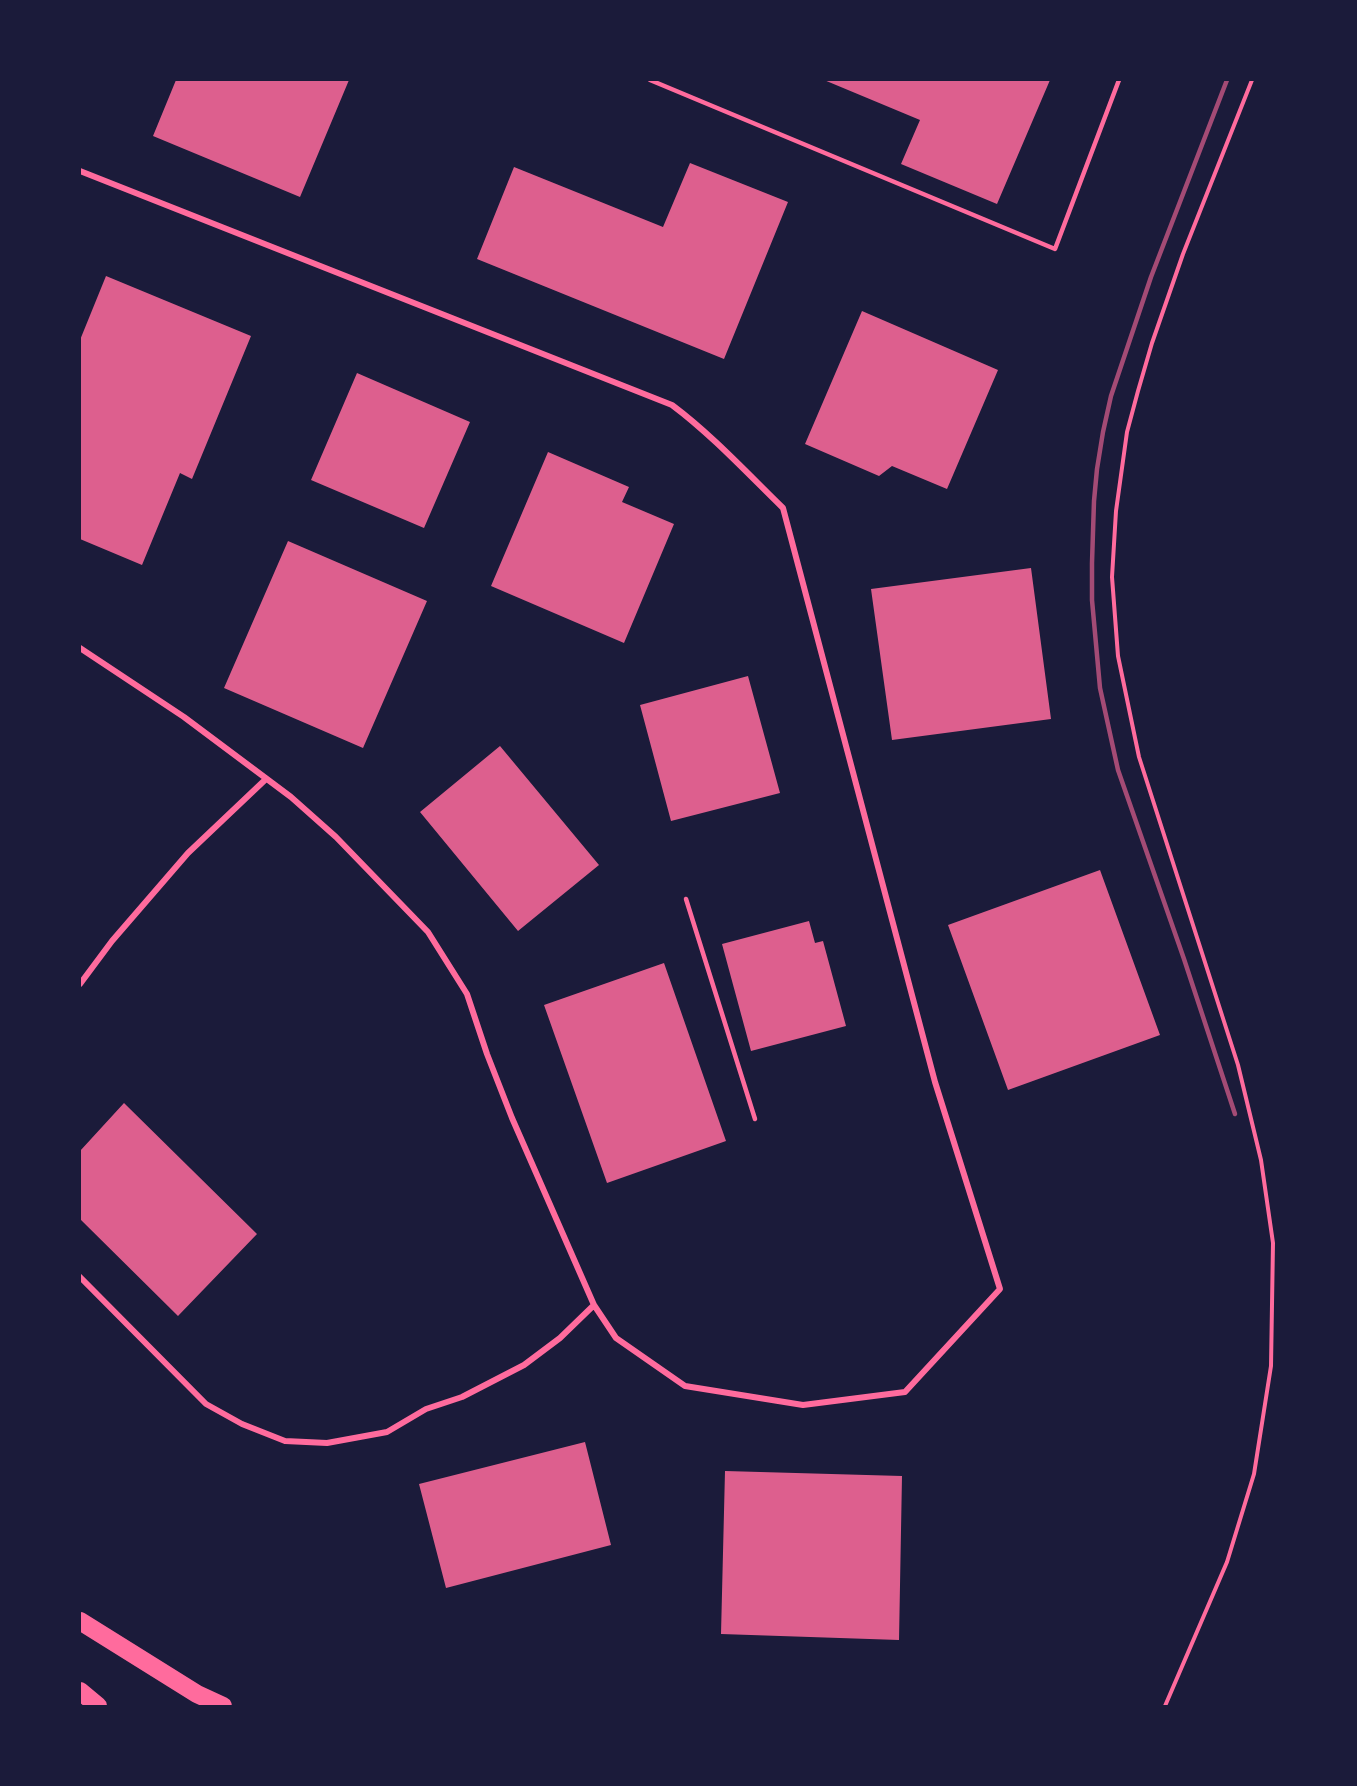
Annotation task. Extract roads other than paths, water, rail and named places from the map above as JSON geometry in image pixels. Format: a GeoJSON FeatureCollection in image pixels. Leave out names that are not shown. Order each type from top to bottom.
{"type":"FeatureCollection","features":[{"type":"Feature","properties":{"kind":"highway"},"geometry":{"type":"LineString","coordinates":[[80,1621],[197,1694],[223,1707]]}},
{"type":"Feature","properties":{"kind":"highway"},"geometry":{"type":"LineString","coordinates":[[80,1691],[98,1707]]}},
{"type":"Feature","properties":{"kind":"street"},"geometry":{"type":"LineString","coordinates":[[80,171],[672,405],[701,426],[718,446],[783,508],[935,1082],[1000,1289],[905,1392],[803,1405],[686,1386],[616,1338],[594,1305],[512,1118],[467,994],[428,932],[336,837],[291,797],[184,717],[80,648]]}},
{"type":"Feature","properties":{"kind":"street"},"geometry":{"type":"LineString","coordinates":[[80,984],[112,941],[188,853],[266,779]]}},
{"type":"Feature","properties":{"kind":"street"},"geometry":{"type":"LineString","coordinates":[[80,1277],[206,1404],[242,1424],[285,1441],[296,1442],[327,1443],[387,1432],[426,1409],[462,1397],[524,1365],[560,1338],[594,1305]]}},
{"type":"Feature","properties":{"kind":"lane"},"geometry":{"type":"LineString","coordinates":[[650,80],[1055,249],[1119,80]]}},
{"type":"Feature","properties":{"kind":"lane"},"geometry":{"type":"LineString","coordinates":[[686,898],[755,1119]]}},
{"type":"Feature","properties":{"kind":"railway"},"geometry":{"type":"LineString","coordinates":[[1227,80],[1151,277],[1111,396],[1097,469],[1094,501],[1092,600],[1100,688],[1118,770],[1235,1114]]}}]}
